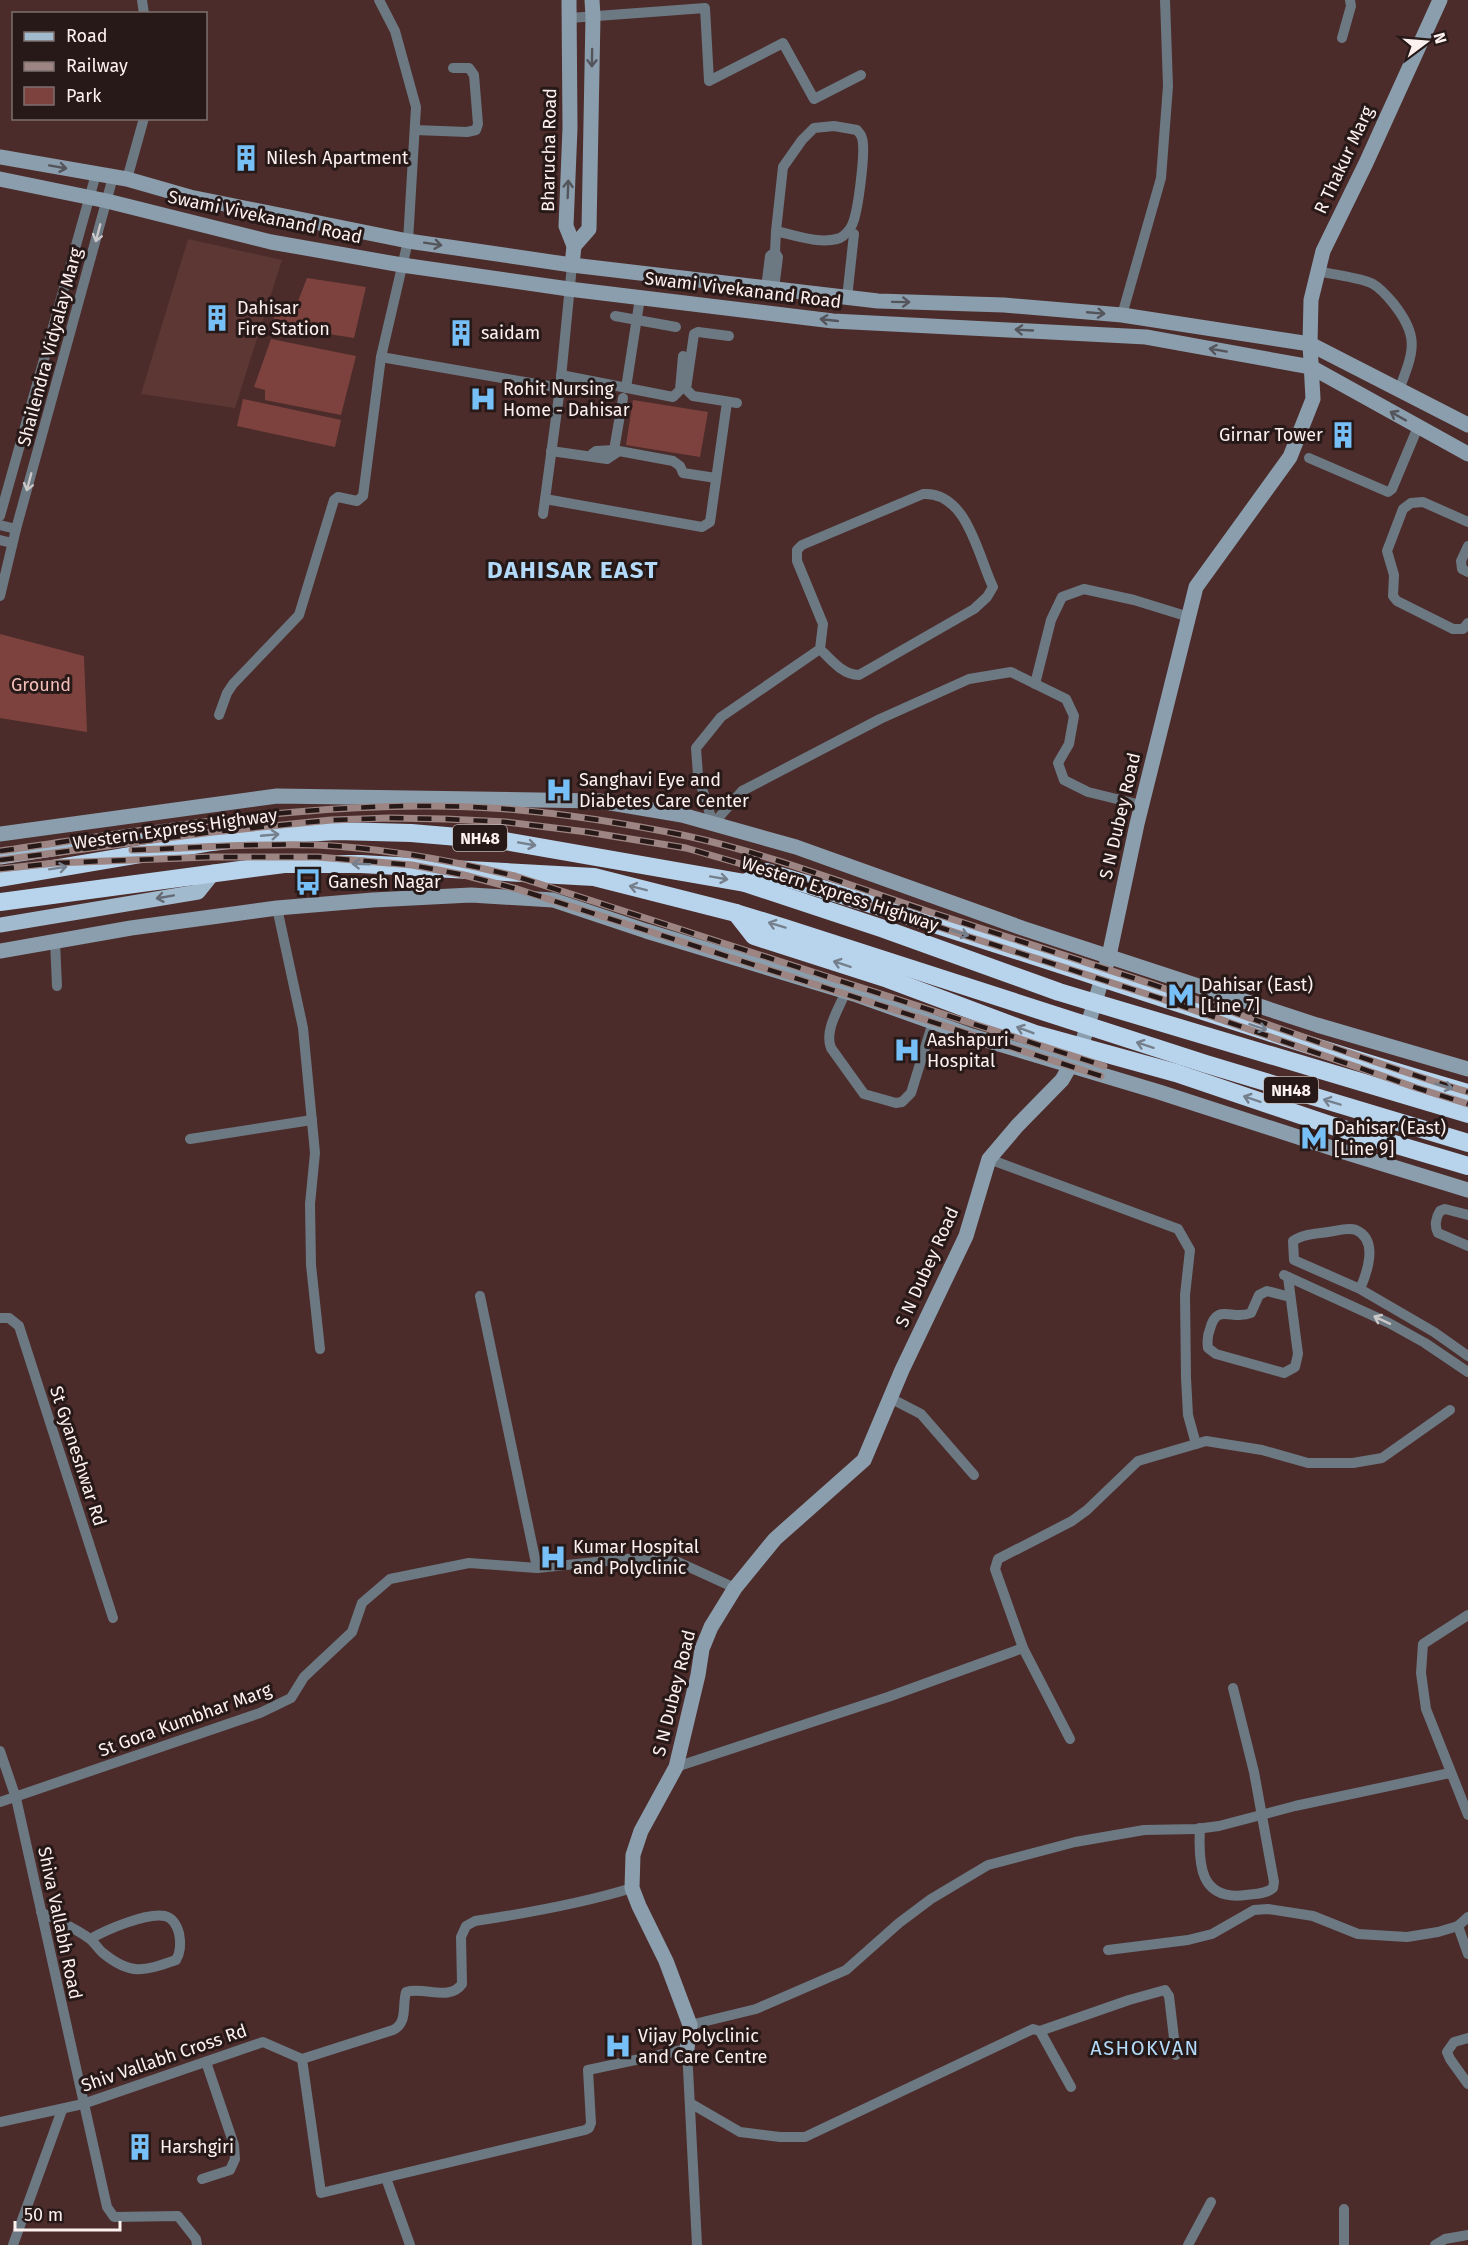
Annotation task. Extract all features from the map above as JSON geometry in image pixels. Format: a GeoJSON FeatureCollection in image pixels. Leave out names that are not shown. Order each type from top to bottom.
{"type":"FeatureCollection","features":[{"type":"Feature","properties":{"kind":"highway","name":"Western Express Highway"},"geometry":{"type":"LineString","coordinates":[[0,878],[212,842],[269,835],[338,831],[411,832],[505,841],[745,883],[884,929],[1059,992],[1468,1114]]}},
{"type":"Feature","properties":{"kind":"highway","name":"NH48"},"geometry":{"type":"LineString","coordinates":[[0,902],[284,864],[361,864],[594,878],[736,913],[884,958],[1115,1035],[1468,1143]]}},
{"type":"Feature","properties":{"kind":"highway"},"geometry":{"type":"LineString","coordinates":[[745,883],[766,872],[1468,1093]]}},
{"type":"Feature","properties":{"kind":"highway"},"geometry":{"type":"LineString","coordinates":[[736,913],[754,936],[888,979],[1035,1034],[1176,1073],[1333,1126],[1468,1166]]}},
{"type":"Feature","properties":{"kind":"main road"},"geometry":{"type":"LineString","coordinates":[[0,857],[169,831],[212,842]]}},
{"type":"Feature","properties":{"kind":"main road"},"geometry":{"type":"LineString","coordinates":[[0,925],[198,892],[213,872]]}},
{"type":"Feature","properties":{"kind":"street"},"geometry":{"type":"LineString","coordinates":[[219,714],[233,684],[299,615],[334,500],[338,498],[357,501],[363,496],[381,357],[408,241],[416,107],[394,31],[380,0]]}},
{"type":"Feature","properties":{"kind":"street","name":"Bharucha Road"},"geometry":{"type":"LineString","coordinates":[[543,514],[560,388],[574,246],[567,226],[570,128],[569,0]]}},
{"type":"Feature","properties":{"kind":"street"},"geometry":{"type":"LineString","coordinates":[[574,246],[589,229],[592,0]]}},
{"type":"Feature","properties":{"kind":"street"},"geometry":{"type":"LineString","coordinates":[[1122,315],[1161,178],[1168,86],[1165,0]]}},
{"type":"Feature","properties":{"kind":"street"},"geometry":{"type":"LineString","coordinates":[[1342,39],[1351,6],[1350,0]]}},
{"type":"Feature","properties":{"kind":"street","name":"R Thakur Marg"},"geometry":{"type":"LineString","coordinates":[[1310,344],[1311,300],[1323,251],[1440,0]]}},
{"type":"Feature","properties":{"kind":"street"},"geometry":{"type":"LineString","coordinates":[[570,18],[705,8],[709,81],[783,43],[814,99],[861,75]]}},
{"type":"Feature","properties":{"kind":"street"},"geometry":{"type":"LineString","coordinates":[[415,130],[467,132],[476,130],[478,124],[474,75],[470,68],[453,69]]}},
{"type":"Feature","properties":{"kind":"street","name":"Shailendra Vidyalay Marg"},"geometry":{"type":"LineString","coordinates":[[0,596],[12,543],[107,201],[120,178],[143,120]]}},
{"type":"Feature","properties":{"kind":"street"},"geometry":{"type":"LineString","coordinates":[[770,288],[770,256],[775,252],[776,231],[783,167],[802,140],[814,128],[834,126],[857,130],[863,139],[857,207],[853,225],[842,237],[832,240],[807,238],[776,231]]}},
{"type":"Feature","properties":{"kind":"street","name":"Swami Vivekanand Road"},"geometry":{"type":"LineString","coordinates":[[0,157],[120,178],[190,197],[408,241],[572,265],[878,301],[1004,305],[1122,315],[1310,344],[1468,425]]}},
{"type":"Feature","properties":{"kind":"street","name":"Shailendra Vidyalay Marg"},"geometry":{"type":"LineString","coordinates":[[0,516],[96,174]]}},
{"type":"Feature","properties":{"kind":"street","name":"Swami Vivekanand Road"},"geometry":{"type":"LineString","coordinates":[[0,180],[107,201],[264,240],[402,265],[569,289],[833,321],[1146,337],[1311,367],[1468,454]]}},
{"type":"Feature","properties":{"kind":"street"},"geometry":{"type":"LineString","coordinates":[[847,298],[854,234]]}},
{"type":"Feature","properties":{"kind":"street"},"geometry":{"type":"LineString","coordinates":[[1318,271],[1373,284],[1390,299],[1402,315],[1412,338],[1413,352],[1399,390]]}},
{"type":"Feature","properties":{"kind":"street"},"geometry":{"type":"LineString","coordinates":[[590,456],[596,451],[614,450],[640,298]]}},
{"type":"Feature","properties":{"kind":"street"},"geometry":{"type":"LineString","coordinates":[[615,316],[676,327]]}},
{"type":"Feature","properties":{"kind":"street"},"geometry":{"type":"LineString","coordinates":[[545,499],[702,527],[710,522],[716,478],[732,402],[693,396],[686,389],[694,334],[698,332],[729,336]]}},
{"type":"Feature","properties":{"kind":"street","name":"S N Dubey Road"},"geometry":{"type":"LineString","coordinates":[[687,2049],[690,2025],[666,1961],[632,1888],[633,1855],[641,1831],[676,1767],[702,1649],[711,1627],[735,1588],[775,1539],[864,1460],[890,1398],[966,1236],[989,1159],[1017,1126],[1062,1080],[1081,1047],[1109,956],[1142,805],[1196,587],[1290,458],[1313,399],[1310,344]]}},
{"type":"Feature","properties":{"kind":"street"},"geometry":{"type":"LineString","coordinates":[[381,357],[560,388]]}},
{"type":"Feature","properties":{"kind":"street"},"geometry":{"type":"LineString","coordinates":[[561,375],[624,393],[673,397],[680,390],[683,357]]}},
{"type":"Feature","properties":{"kind":"street"},"geometry":{"type":"LineString","coordinates":[[1309,458],[1388,492],[1392,489],[1418,427]]}},
{"type":"Feature","properties":{"kind":"street"},"geometry":{"type":"LineString","coordinates":[[551,451],[607,459],[620,451],[673,461],[680,466],[683,472],[716,478]]}},
{"type":"Feature","properties":{"kind":"street"},"geometry":{"type":"LineString","coordinates":[[713,824],[698,775],[696,748],[721,717],[820,649],[823,624],[797,561],[797,550],[802,545],[923,494],[935,493],[945,499],[967,521],[993,587],[987,597],[974,609],[859,675],[851,675],[840,668],[820,649]]}},
{"type":"Feature","properties":{"kind":"street"},"geometry":{"type":"LineString","coordinates":[[1468,522],[1423,502],[1411,503],[1403,509],[1387,551],[1394,575],[1393,596],[1397,601],[1454,630],[1463,629],[1468,623]]}},
{"type":"Feature","properties":{"kind":"street"},"geometry":{"type":"LineString","coordinates":[[0,525],[16,529]]}},
{"type":"Feature","properties":{"kind":"street"},"geometry":{"type":"LineString","coordinates":[[0,540],[12,543]]}},
{"type":"Feature","properties":{"kind":"street"},"geometry":{"type":"LineString","coordinates":[[1468,546],[1461,561],[1462,568],[1468,572]]}},
{"type":"Feature","properties":{"kind":"street"},"geometry":{"type":"LineString","coordinates":[[1035,684],[1051,620],[1062,597],[1083,589],[1134,600],[1189,617]]}},
{"type":"Feature","properties":{"kind":"street"},"geometry":{"type":"LineString","coordinates":[[713,824],[742,791],[880,719],[969,679],[1011,672],[1066,699],[1074,716],[1069,744],[1058,763],[1064,780],[1088,792],[1142,805]]}},
{"type":"Feature","properties":{"kind":"street"},"geometry":{"type":"LineString","coordinates":[[0,834],[277,796],[599,801],[682,815],[796,847],[1022,928],[1317,1025],[1468,1069]]}},
{"type":"Feature","properties":{"kind":"street"},"geometry":{"type":"LineString","coordinates":[[0,951],[277,908],[373,900],[471,896],[553,900],[646,931],[846,991],[972,1036],[1468,1190]]}},
{"type":"Feature","properties":{"kind":"street"},"geometry":{"type":"LineString","coordinates":[[277,908],[303,1028],[312,1120],[315,1154],[310,1204],[311,1265],[320,1349]]}},
{"type":"Feature","properties":{"kind":"street"},"geometry":{"type":"LineString","coordinates":[[55,941],[57,986]]}},
{"type":"Feature","properties":{"kind":"street"},"geometry":{"type":"LineString","coordinates":[[846,991],[831,1027],[829,1041],[831,1048],[864,1094],[896,1103],[906,1098],[910,1093],[933,1022]]}},
{"type":"Feature","properties":{"kind":"street"},"geometry":{"type":"LineString","coordinates":[[190,1139],[312,1120]]}},
{"type":"Feature","properties":{"kind":"street"},"geometry":{"type":"LineString","coordinates":[[989,1159],[1178,1229],[1190,1250],[1185,1295],[1186,1378],[1188,1415],[1196,1444]]}},
{"type":"Feature","properties":{"kind":"street"},"geometry":{"type":"LineString","coordinates":[[1468,1215],[1455,1211],[1440,1211],[1436,1230],[1468,1246]]}},
{"type":"Feature","properties":{"kind":"street"},"geometry":{"type":"LineString","coordinates":[[1289,1278],[1406,1332],[1465,1370],[1468,1356],[1412,1319],[1360,1289],[1294,1260],[1293,1241],[1297,1238],[1349,1229],[1358,1230],[1365,1238],[1370,1250],[1368,1268],[1360,1289]]}},
{"type":"Feature","properties":{"kind":"street"},"geometry":{"type":"LineString","coordinates":[[1290,1297],[1267,1291],[1260,1295],[1251,1313],[1239,1316],[1222,1313],[1216,1315],[1212,1318],[1207,1339],[1208,1348],[1216,1354],[1284,1373],[1290,1371],[1298,1363],[1298,1354],[1289,1278],[1302,1263]]}},
{"type":"Feature","properties":{"kind":"street"},"geometry":{"type":"LineString","coordinates":[[480,1296],[537,1568]]}},
{"type":"Feature","properties":{"kind":"street","name":"St Gyaneshwar Rd"},"geometry":{"type":"LineString","coordinates":[[0,1318],[9,1318],[19,1326],[113,1618]]}},
{"type":"Feature","properties":{"kind":"street"},"geometry":{"type":"LineString","coordinates":[[1406,1332],[1412,1319]]}},
{"type":"Feature","properties":{"kind":"street"},"geometry":{"type":"LineString","coordinates":[[890,1398],[921,1414],[974,1475]]}},
{"type":"Feature","properties":{"kind":"street"},"geometry":{"type":"LineString","coordinates":[[1070,1739],[1023,1647],[995,1569],[998,1559],[1072,1521],[1138,1461],[1206,1441],[1262,1450],[1308,1463],[1353,1463],[1382,1458],[1450,1410]]}},
{"type":"Feature","properties":{"kind":"street","name":"St Gora Kumbhar Marg"},"geometry":{"type":"LineString","coordinates":[[16,1798],[260,1713],[291,1698],[304,1677],[352,1632],[362,1604],[390,1579],[469,1563],[537,1568],[636,1558],[678,1562],[735,1588]]}},
{"type":"Feature","properties":{"kind":"street"},"geometry":{"type":"LineString","coordinates":[[1468,1615],[1423,1644],[1421,1673],[1426,1709],[1468,1815]]}},
{"type":"Feature","properties":{"kind":"street"},"geometry":{"type":"LineString","coordinates":[[676,1767],[888,1697],[1023,1647]]}},
{"type":"Feature","properties":{"kind":"street"},"geometry":{"type":"LineString","coordinates":[[1200,1828],[1200,1862],[1204,1875],[1213,1890],[1228,1897],[1268,1892],[1273,1888],[1274,1882],[1254,1772],[1233,1688]]}},
{"type":"Feature","properties":{"kind":"street","name":"Shiva Vallabh Road"},"geometry":{"type":"LineString","coordinates":[[0,1750],[16,1798],[107,2207],[114,2217],[178,2216],[196,2239],[197,2245]]}},
{"type":"Feature","properties":{"kind":"street"},"geometry":{"type":"LineString","coordinates":[[690,2025],[756,2009],[846,1970],[915,1911],[988,1865],[1075,1842],[1144,1830],[1219,1826],[1295,1806],[1450,1773]]}},
{"type":"Feature","properties":{"kind":"street"},"geometry":{"type":"LineString","coordinates":[[0,1802],[16,1798]]}},
{"type":"Feature","properties":{"kind":"street"},"geometry":{"type":"LineString","coordinates":[[632,1888],[548,1910],[475,1921],[466,1926],[461,1936],[462,1984],[459,1989],[450,1993],[412,1990],[406,1992],[403,2022],[400,2027],[302,2059],[321,2193],[585,2130],[591,2123],[588,2070],[687,2049],[698,2245]]}},
{"type":"Feature","properties":{"kind":"street"},"geometry":{"type":"LineString","coordinates":[[1108,1950],[1188,1940],[1212,1934],[1254,1910],[1268,1908],[1313,1916],[1358,1934],[1407,1937],[1458,1926],[1468,1917]]}},
{"type":"Feature","properties":{"kind":"street"},"geometry":{"type":"LineString","coordinates":[[41,1912],[90,1939],[104,1953],[123,1966],[136,1971],[176,1960],[181,1948],[176,1925],[172,1919],[165,1916],[140,1919],[119,1925],[90,1939]]}},
{"type":"Feature","properties":{"kind":"street"},"geometry":{"type":"LineString","coordinates":[[1458,1926],[1468,1954]]}},
{"type":"Feature","properties":{"kind":"street"},"geometry":{"type":"LineString","coordinates":[[690,2103],[740,2132],[780,2137],[805,2137],[1033,2029],[1040,2031],[1165,1990],[1170,1996],[1176,2055]]}},
{"type":"Feature","properties":{"kind":"street"},"geometry":{"type":"LineString","coordinates":[[1040,2031],[1071,2087]]}},
{"type":"Feature","properties":{"kind":"street"},"geometry":{"type":"LineString","coordinates":[[1468,2038],[1454,2042],[1448,2052],[1450,2059],[1468,2084]]}},
{"type":"Feature","properties":{"kind":"street","name":"Shiv Vallabh Cross Rd"},"geometry":{"type":"LineString","coordinates":[[0,2122],[83,2104],[263,2042],[302,2059]]}},
{"type":"Feature","properties":{"kind":"street"},"geometry":{"type":"LineString","coordinates":[[202,2179],[230,2170],[235,2158],[234,2145],[207,2062]]}},
{"type":"Feature","properties":{"kind":"street"},"geometry":{"type":"LineString","coordinates":[[13,2245],[62,2109]]}},
{"type":"Feature","properties":{"kind":"street"},"geometry":{"type":"LineString","coordinates":[[386,2178],[410,2245]]}},
{"type":"Feature","properties":{"kind":"street"},"geometry":{"type":"LineString","coordinates":[[1188,2245],[1212,2202]]}},
{"type":"Feature","properties":{"kind":"street"},"geometry":{"type":"LineString","coordinates":[[1344,2209],[1344,2245]]}},
{"type":"Feature","properties":{"kind":"street"},"geometry":{"type":"LineString","coordinates":[[1435,2245],[1444,2239],[1468,2235]]}},
{"type":"Feature","properties":{"kind":"shaded area"},"geometry":{"type":"Polygon","coordinates":[[[188,239],[282,260],[235,408],[141,394],[188,239]]]}},
{"type":"Feature","properties":{"kind":"green space"},"geometry":{"type":"Polygon","coordinates":[[[307,278],[366,287],[354,338],[271,325],[279,307],[295,309],[307,278]]]}},
{"type":"Feature","properties":{"kind":"green space"},"geometry":{"type":"Polygon","coordinates":[[[271,339],[356,356],[341,415],[265,400],[265,390],[254,387],[271,339]]]}},
{"type":"Feature","properties":{"kind":"green space"},"geometry":{"type":"Polygon","coordinates":[[[243,399],[341,420],[335,447],[237,426],[243,399]]]}},
{"type":"Feature","properties":{"kind":"green space"},"geometry":{"type":"Polygon","coordinates":[[[633,400],[708,412],[700,457],[626,445],[633,400]]]}},
{"type":"Feature","properties":{"kind":"green space","name":"Ground"},"geometry":{"type":"Polygon","coordinates":[[[0,634],[84,656],[87,732],[0,718],[0,634]]]}},
{"type":"Feature","properties":{"kind":"railway"},"geometry":{"type":"LineString","coordinates":[[0,851],[252,816],[379,807],[443,806],[507,809],[620,824],[718,843],[778,861],[1468,1092]]}},
{"type":"Feature","properties":{"kind":"railway"},"geometry":{"type":"LineString","coordinates":[[0,860],[213,832],[331,820],[389,818],[506,822],[686,848],[762,870],[1162,999],[1468,1104]]}},
{"type":"Feature","properties":{"kind":"railway"},"geometry":{"type":"LineString","coordinates":[[132,850],[247,845],[316,845],[391,852],[490,870],[515,876],[1104,1066]]}},
{"type":"Feature","properties":{"kind":"railway"},"geometry":{"type":"LineString","coordinates":[[0,869],[55,863],[209,857],[318,857],[412,865],[464,875],[517,889],[1101,1076]]}},
{"type":"Feature","properties":{"kind":"place","name":"Nilesh Apartment"},"geometry":{"type":"Point","coordinates":[246,158]}},
{"type":"Feature","properties":{"kind":"place","name":"Dahisar Fire Station"},"geometry":{"type":"Point","coordinates":[217,318]}},
{"type":"Feature","properties":{"kind":"place","name":"saidam"},"geometry":{"type":"Point","coordinates":[461,333]}},
{"type":"Feature","properties":{"kind":"place","name":"Rohit Nursing Home - Dahisar"},"geometry":{"type":"Point","coordinates":[483,399]}},
{"type":"Feature","properties":{"kind":"place","name":"Girnar Tower"},"geometry":{"type":"Point","coordinates":[1343,435]}},
{"type":"Feature","properties":{"kind":"place","name":"Sanghavi Eye and Diabetes Care Center"},"geometry":{"type":"Point","coordinates":[559,790]}},
{"type":"Feature","properties":{"kind":"place","name":"Ganesh Nagar"},"geometry":{"type":"Point","coordinates":[308,882]}},
{"type":"Feature","properties":{"kind":"place","name":"Dahisar (East) [Line 7]"},"geometry":{"type":"Point","coordinates":[1181,995]}},
{"type":"Feature","properties":{"kind":"place","name":"Aashapuri Hospital"},"geometry":{"type":"Point","coordinates":[907,1050]}},
{"type":"Feature","properties":{"kind":"place","name":"Dahisar (East) [Line 9]"},"geometry":{"type":"Point","coordinates":[1314,1138]}},
{"type":"Feature","properties":{"kind":"place","name":"Kumar Hospital and Polyclinic"},"geometry":{"type":"Point","coordinates":[553,1557]}},
{"type":"Feature","properties":{"kind":"place","name":"Vijay Polyclinic and Care Centre"},"geometry":{"type":"Point","coordinates":[618,2046]}},
{"type":"Feature","properties":{"kind":"place","name":"Harshgiri"},"geometry":{"type":"Point","coordinates":[140,2147]}},
{"type":"Feature","properties":{"kind":"district","name":"DAHISAR EAST"},"geometry":{"type":"Point","coordinates":[573,570]}},
{"type":"Feature","properties":{"kind":"district","name":"ASHOKVAN"},"geometry":{"type":"Point","coordinates":[1145,2048]}}]}
